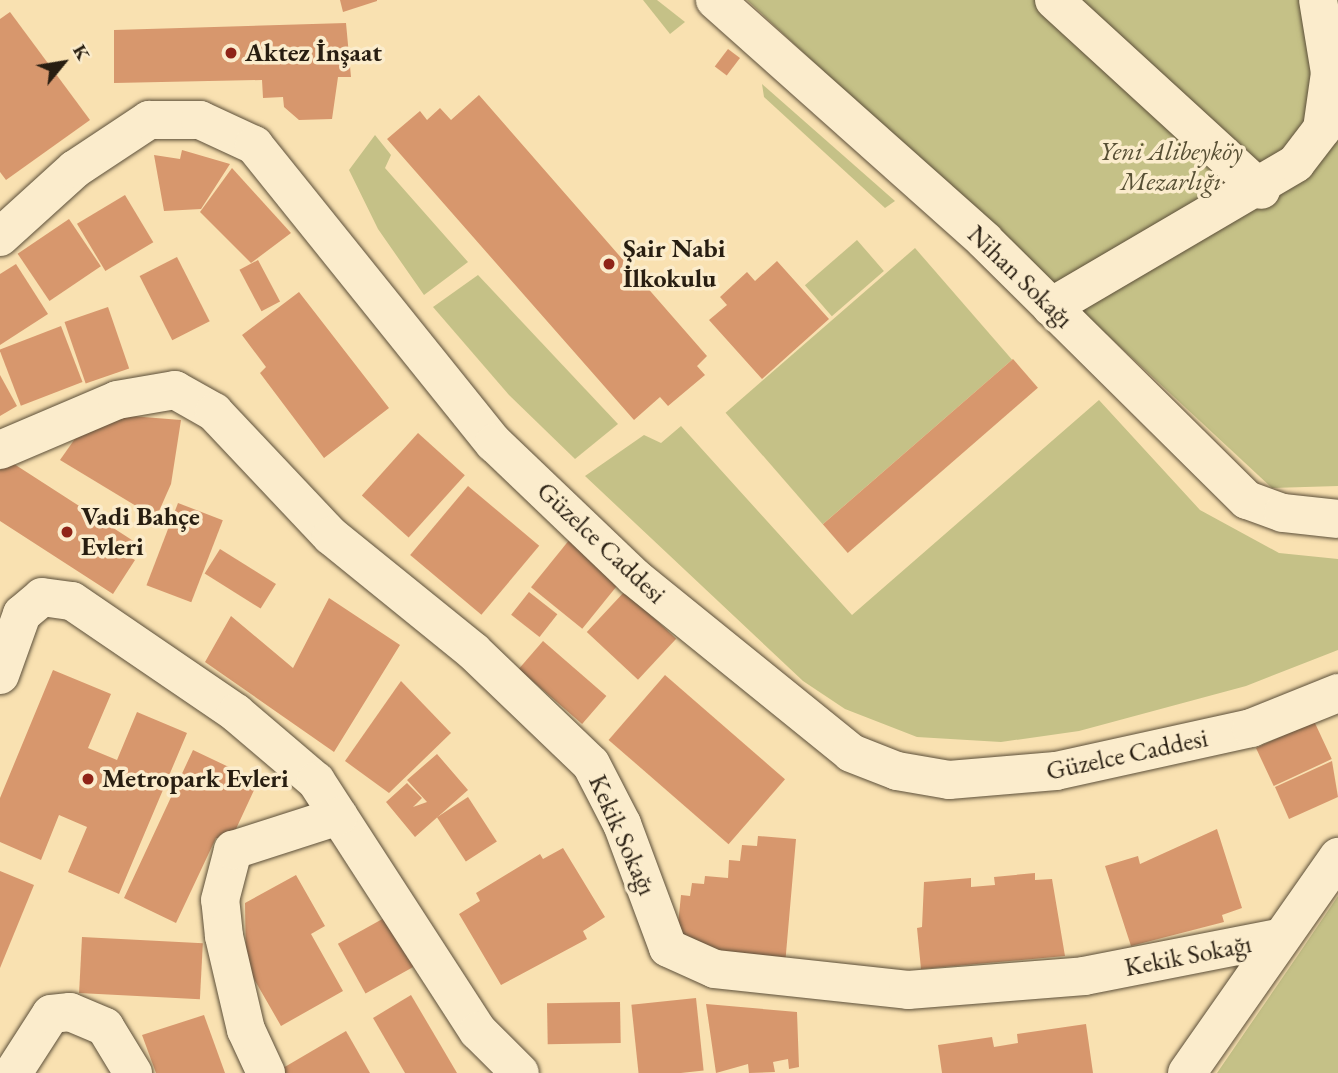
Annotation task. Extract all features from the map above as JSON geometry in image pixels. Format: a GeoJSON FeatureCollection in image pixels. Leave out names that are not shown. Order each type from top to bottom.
{"type":"FeatureCollection","features":[{"type":"Feature","properties":{"kind":"street","name":"Nihan Sokağı"},"geometry":{"type":"LineString","coordinates":[[715,0],[1051,307],[1247,500],[1283,513],[1338,519]]}},
{"type":"Feature","properties":{"kind":"street"},"geometry":{"type":"LineString","coordinates":[[1054,0],[1261,190]]}},
{"type":"Feature","properties":{"kind":"street"},"geometry":{"type":"LineString","coordinates":[[1051,307],[1261,190],[1296,163],[1322,129],[1330,73],[1318,0]]}},
{"type":"Feature","properties":{"kind":"street","name":"Güzelce Caddesi"},"geometry":{"type":"LineString","coordinates":[[0,237],[75,169],[149,120],[200,120],[254,145],[494,443],[655,595],[851,753],[897,771],[949,780],[1056,771],[1251,728],[1338,693]]}},
{"type":"Feature","properties":{"kind":"street","name":"Kekik Sokağı"},"geometry":{"type":"LineString","coordinates":[[0,450],[129,398],[175,390],[214,412],[331,536],[473,651],[591,764],[622,824],[668,948],[715,969],[908,990],[1084,976],[1277,939]]}},
{"type":"Feature","properties":{"kind":"street"},"geometry":{"type":"LineString","coordinates":[[0,675],[22,614],[42,597],[72,601],[284,750],[339,816],[478,1031],[520,1073]]}},
{"type":"Feature","properties":{"kind":"street"},"geometry":{"type":"LineString","coordinates":[[266,1073],[246,1030],[224,936],[220,900],[233,850],[339,816]]}},
{"type":"Feature","properties":{"kind":"street"},"geometry":{"type":"LineString","coordinates":[[1187,1073],[1277,939],[1338,857]]}},
{"type":"Feature","properties":{"kind":"street"},"geometry":{"type":"LineString","coordinates":[[13,1073],[51,1014],[70,1012],[105,1027],[132,1073]]}},
{"type":"Feature","properties":{"kind":"green space"},"geometry":{"type":"Polygon","coordinates":[[[643,0],[657,0],[685,22],[670,34],[643,0]]]}},
{"type":"Feature","properties":{"kind":"green space","name":"Yeni Alibeyköy Mezarlığı"},"geometry":{"type":"Polygon","coordinates":[[[747,0],[1338,0],[1338,486],[1272,488],[747,0]]]}},
{"type":"Feature","properties":{"kind":"green space"},"geometry":{"type":"Polygon","coordinates":[[[762,84],[895,201],[885,208],[764,97],[762,84]]]}},
{"type":"Feature","properties":{"kind":"green space"},"geometry":{"type":"Polygon","coordinates":[[[375,135],[391,155],[385,168],[468,262],[424,295],[378,229],[349,170],[375,135]]]}},
{"type":"Feature","properties":{"kind":"green space"},"geometry":{"type":"Polygon","coordinates":[[[857,240],[884,271],[832,316],[805,285],[857,240]]]}},
{"type":"Feature","properties":{"kind":"green space"},"geometry":{"type":"Polygon","coordinates":[[[915,248],[1012,360],[823,524],[726,413],[915,248]]]}},
{"type":"Feature","properties":{"kind":"green space"},"geometry":{"type":"Polygon","coordinates":[[[478,275],[618,424],[575,459],[509,395],[433,307],[478,275]]]}},
{"type":"Feature","properties":{"kind":"green space"},"geometry":{"type":"Polygon","coordinates":[[[1099,400],[1200,510],[1279,553],[1338,559],[1338,650],[1246,686],[1079,731],[1001,742],[917,737],[845,709],[803,681],[585,476],[644,435],[661,443],[681,426],[852,615],[1099,400]]]}},
{"type":"Feature","properties":{"kind":"green space"},"geometry":{"type":"Polygon","coordinates":[[[1338,896],[1338,1073],[1217,1073],[1298,955],[1338,896]]]}},
{"type":"Feature","properties":{"kind":"building"},"geometry":{"type":"Polygon","coordinates":[[[340,0],[377,0],[377,1],[343,12],[340,0]]]}},
{"type":"Feature","properties":{"kind":"building"},"geometry":{"type":"Polygon","coordinates":[[[10,12],[90,120],[6,180],[0,172],[0,19],[10,12]]]}},
{"type":"Feature","properties":{"kind":"building","name":"Aktez İnşaat"},"geometry":{"type":"Polygon","coordinates":[[[346,23],[351,77],[338,77],[332,119],[299,120],[284,107],[283,97],[263,98],[262,80],[114,83],[114,30],[346,23]]]}},
{"type":"Feature","properties":{"kind":"building"},"geometry":{"type":"Polygon","coordinates":[[[728,49],[740,58],[727,76],[715,67],[728,49]]]}},
{"type":"Feature","properties":{"kind":"building","name":"Şair Nabi İlkokulu"},"geometry":{"type":"Polygon","coordinates":[[[479,95],[707,356],[697,366],[705,375],[668,406],[660,397],[634,420],[387,139],[420,111],[427,120],[440,108],[451,120],[479,95]]]}},
{"type":"Feature","properties":{"kind":"building"},"geometry":{"type":"Polygon","coordinates":[[[182,150],[230,164],[201,209],[164,211],[154,155],[180,159],[182,150]]]}},
{"type":"Feature","properties":{"kind":"building"},"geometry":{"type":"Polygon","coordinates":[[[232,168],[291,233],[251,263],[200,212],[232,168]]]}},
{"type":"Feature","properties":{"kind":"building"},"geometry":{"type":"Polygon","coordinates":[[[125,195],[153,242],[105,271],[77,224],[125,195]]]}},
{"type":"Feature","properties":{"kind":"building"},"geometry":{"type":"Polygon","coordinates":[[[69,219],[101,266],[49,301],[18,254],[69,219]]]}},
{"type":"Feature","properties":{"kind":"building"},"geometry":{"type":"Polygon","coordinates":[[[177,257],[210,321],[172,340],[140,276],[177,257]]]}},
{"type":"Feature","properties":{"kind":"building"},"geometry":{"type":"Polygon","coordinates":[[[258,260],[280,301],[262,311],[239,270],[258,260]]]}},
{"type":"Feature","properties":{"kind":"building"},"geometry":{"type":"Polygon","coordinates":[[[777,261],[829,319],[762,379],[709,320],[727,305],[720,297],[747,272],[755,281],[777,261]]]}},
{"type":"Feature","properties":{"kind":"building"},"geometry":{"type":"Polygon","coordinates":[[[16,264],[48,314],[0,345],[0,274],[16,264]]]}},
{"type":"Feature","properties":{"kind":"building"},"geometry":{"type":"Polygon","coordinates":[[[299,292],[389,408],[324,458],[260,373],[266,367],[242,335],[299,292]]]}},
{"type":"Feature","properties":{"kind":"building"},"geometry":{"type":"Polygon","coordinates":[[[108,307],[129,368],[86,383],[65,322],[108,307]]]}},
{"type":"Feature","properties":{"kind":"building"},"geometry":{"type":"Polygon","coordinates":[[[61,326],[83,382],[21,406],[0,349],[61,326]]]}},
{"type":"Feature","properties":{"kind":"building"},"geometry":{"type":"Polygon","coordinates":[[[1013,359],[1038,388],[848,553],[823,524],[1013,359]]]}},
{"type":"Feature","properties":{"kind":"building"},"geometry":{"type":"Polygon","coordinates":[[[0,375],[17,406],[0,416],[0,375]]]}},
{"type":"Feature","properties":{"kind":"building"},"geometry":{"type":"Polygon","coordinates":[[[93,413],[181,420],[171,484],[156,518],[60,460],[93,413]]]}},
{"type":"Feature","properties":{"kind":"building"},"geometry":{"type":"Polygon","coordinates":[[[418,433],[465,475],[409,538],[362,495],[418,433]]]}},
{"type":"Feature","properties":{"kind":"building","name":"Vadi Bahçe Evleri"},"geometry":{"type":"Polygon","coordinates":[[[11,462],[135,542],[126,555],[135,560],[113,594],[0,521],[0,470],[11,462]]]}},
{"type":"Feature","properties":{"kind":"building"},"geometry":{"type":"Polygon","coordinates":[[[468,486],[539,546],[481,615],[410,555],[468,486]]]}},
{"type":"Feature","properties":{"kind":"building"},"geometry":{"type":"Polygon","coordinates":[[[178,503],[223,520],[191,602],[146,585],[178,503]]]}},
{"type":"Feature","properties":{"kind":"building"},"geometry":{"type":"Polygon","coordinates":[[[570,539],[621,581],[582,629],[531,587],[570,539]]]}},
{"type":"Feature","properties":{"kind":"building"},"geometry":{"type":"Polygon","coordinates":[[[220,549],[276,584],[261,609],[205,574],[220,549]]]}},
{"type":"Feature","properties":{"kind":"building"},"geometry":{"type":"Polygon","coordinates":[[[625,591],[676,639],[638,680],[587,632],[625,591]]]}},
{"type":"Feature","properties":{"kind":"building"},"geometry":{"type":"Polygon","coordinates":[[[529,592],[557,614],[540,637],[511,615],[529,592]]]}},
{"type":"Feature","properties":{"kind":"building"},"geometry":{"type":"Polygon","coordinates":[[[329,598],[400,645],[334,752],[205,662],[231,616],[293,668],[329,598]]]}},
{"type":"Feature","properties":{"kind":"building"},"geometry":{"type":"Polygon","coordinates":[[[543,641],[606,696],[582,724],[519,669],[543,641]]]}},
{"type":"Feature","properties":{"kind":"building","name":"Metropark Evleri"},"geometry":{"type":"Polygon","coordinates":[[[53,670],[111,694],[88,748],[117,760],[137,712],[187,733],[119,894],[68,872],[87,827],[59,815],[41,860],[0,842],[0,798],[53,670]]]}},
{"type":"Feature","properties":{"kind":"building"},"geometry":{"type":"Polygon","coordinates":[[[665,675],[785,779],[729,844],[609,740],[665,675]]]}},
{"type":"Feature","properties":{"kind":"building"},"geometry":{"type":"Polygon","coordinates":[[[401,681],[451,733],[389,793],[345,761],[401,681]]]}},
{"type":"Feature","properties":{"kind":"building"},"geometry":{"type":"Polygon","coordinates":[[[1314,721],[1332,759],[1274,786],[1256,748],[1314,721]]]}},
{"type":"Feature","properties":{"kind":"building"},"geometry":{"type":"Polygon","coordinates":[[[193,750],[233,769],[230,776],[255,788],[229,844],[216,838],[176,923],[124,898],[193,750]]]}},
{"type":"Feature","properties":{"kind":"building"},"geometry":{"type":"Polygon","coordinates":[[[437,754],[468,790],[415,837],[386,802],[407,783],[422,798],[413,807],[427,802],[407,780],[437,754]]]}},
{"type":"Feature","properties":{"kind":"building"},"geometry":{"type":"Polygon","coordinates":[[[1332,761],[1338,797],[1289,819],[1275,787],[1332,761]]]}},
{"type":"Feature","properties":{"kind":"building"},"geometry":{"type":"Polygon","coordinates":[[[468,797],[497,841],[466,862],[437,817],[468,797]]]}},
{"type":"Feature","properties":{"kind":"building"},"geometry":{"type":"Polygon","coordinates":[[[1217,829],[1242,908],[1222,915],[1224,922],[1131,946],[1105,866],[1138,856],[1140,864],[1217,829]]]}},
{"type":"Feature","properties":{"kind":"building"},"geometry":{"type":"Polygon","coordinates":[[[758,836],[796,839],[785,965],[676,944],[681,895],[690,896],[692,883],[704,884],[705,876],[728,878],[729,860],[740,861],[742,845],[757,846],[758,836]]]}},
{"type":"Feature","properties":{"kind":"building"},"geometry":{"type":"Polygon","coordinates":[[[563,848],[605,917],[583,931],[587,939],[501,985],[459,914],[480,901],[476,893],[540,854],[543,859],[563,848]]]}},
{"type":"Feature","properties":{"kind":"building"},"geometry":{"type":"Polygon","coordinates":[[[0,871],[34,885],[0,968],[0,871]]]}},
{"type":"Feature","properties":{"kind":"building"},"geometry":{"type":"Polygon","coordinates":[[[1035,873],[1035,880],[1052,879],[1065,956],[921,969],[917,928],[922,927],[924,882],[971,878],[971,887],[995,885],[994,877],[1035,873]]]}},
{"type":"Feature","properties":{"kind":"building"},"geometry":{"type":"Polygon","coordinates":[[[296,875],[325,926],[311,934],[343,991],[281,1026],[246,965],[245,903],[296,875]]]}},
{"type":"Feature","properties":{"kind":"building"},"geometry":{"type":"Polygon","coordinates":[[[386,917],[414,967],[366,994],[338,944],[386,917]]]}},
{"type":"Feature","properties":{"kind":"building"},"geometry":{"type":"Polygon","coordinates":[[[82,937],[203,943],[200,999],[79,993],[82,937]]]}},
{"type":"Feature","properties":{"kind":"building"},"geometry":{"type":"Polygon","coordinates":[[[411,995],[457,1073],[405,1073],[373,1018],[411,995]]]}},
{"type":"Feature","properties":{"kind":"building"},"geometry":{"type":"Polygon","coordinates":[[[696,998],[704,1071],[639,1073],[631,1005],[696,998]]]}},
{"type":"Feature","properties":{"kind":"building"},"geometry":{"type":"Polygon","coordinates":[[[620,1002],[621,1043],[548,1044],[547,1003],[620,1002]]]}},
{"type":"Feature","properties":{"kind":"building"},"geometry":{"type":"Polygon","coordinates":[[[706,1004],[797,1012],[799,1067],[789,1069],[788,1059],[773,1062],[775,1072],[749,1073],[748,1064],[716,1073],[706,1004]]]}},
{"type":"Feature","properties":{"kind":"building"},"geometry":{"type":"Polygon","coordinates":[[[204,1015],[225,1073],[156,1073],[142,1035],[204,1015]]]}},
{"type":"Feature","properties":{"kind":"building"},"geometry":{"type":"Polygon","coordinates":[[[1086,1024],[1093,1073],[942,1073],[938,1045],[992,1037],[994,1047],[1018,1043],[1017,1034],[1086,1024]]]}},
{"type":"Feature","properties":{"kind":"building"},"geometry":{"type":"Polygon","coordinates":[[[346,1031],[370,1073],[285,1073],[283,1068],[346,1031]]]}},
{"type":"Feature","properties":{"kind":"place","name":"Aktez İnşaat"},"geometry":{"type":"Point","coordinates":[231,53]}},
{"type":"Feature","properties":{"kind":"place","name":"Şair Nabi İlkokulu"},"geometry":{"type":"Point","coordinates":[609,264]}},
{"type":"Feature","properties":{"kind":"place","name":"Vadi Bahçe Evleri"},"geometry":{"type":"Point","coordinates":[67,532]}},
{"type":"Feature","properties":{"kind":"place","name":"Metropark Evleri"},"geometry":{"type":"Point","coordinates":[88,779]}}]}
